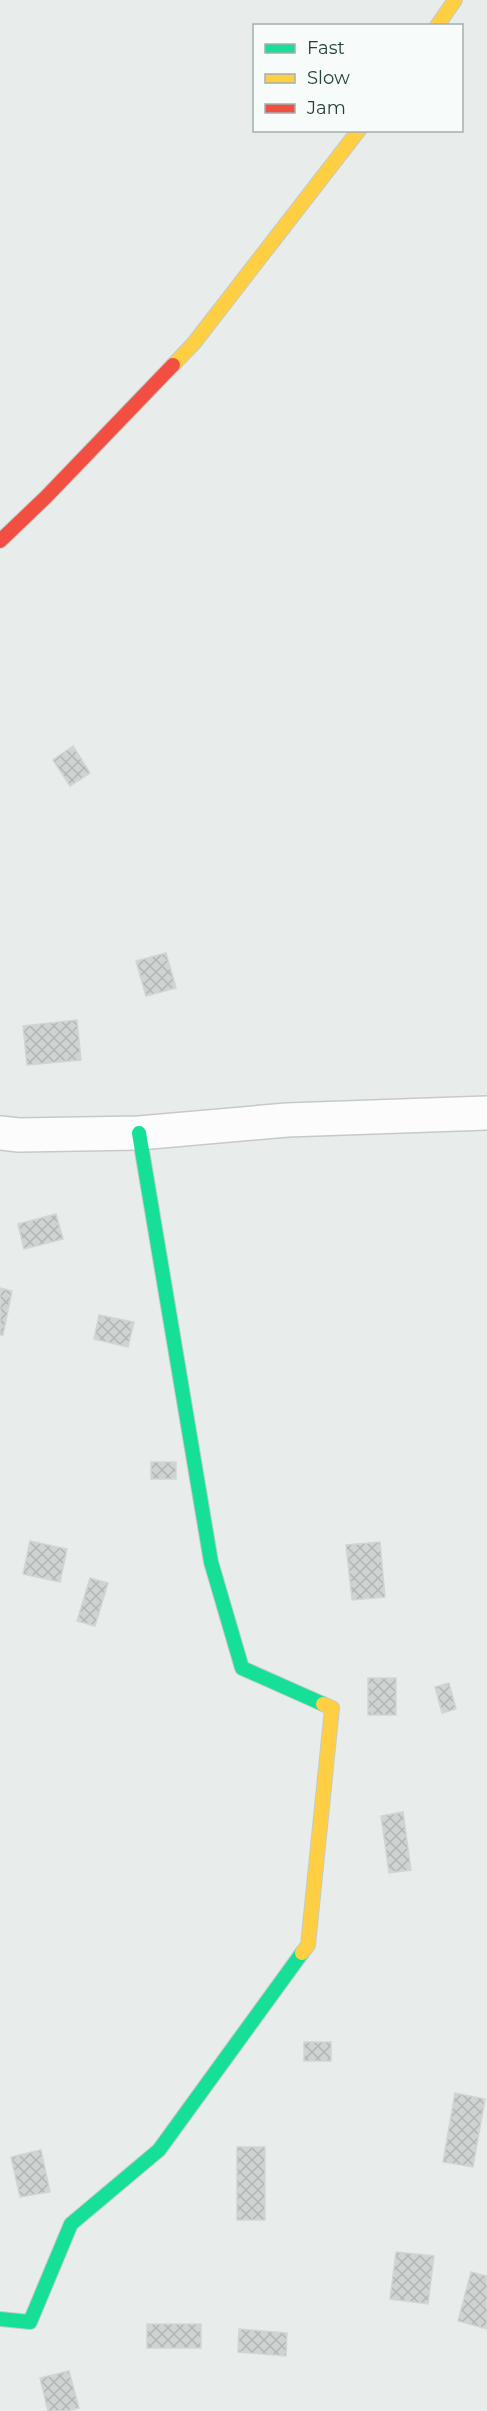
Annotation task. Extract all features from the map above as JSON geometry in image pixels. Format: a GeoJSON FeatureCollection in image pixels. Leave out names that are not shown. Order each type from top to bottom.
{"type":"FeatureCollection","features":[{"type":"Feature","properties":{"kind":"street"},"geometry":{"type":"LineString","coordinates":[[438,24],[455,0]]}},
{"type":"Feature","properties":{"kind":"street"},"geometry":{"type":"LineString","coordinates":[[0,541],[46,497],[194,343],[357,132]]}},
{"type":"Feature","properties":{"kind":"street"},"geometry":{"type":"LineString","coordinates":[[0,1133],[19,1135],[139,1133],[286,1120],[487,1113]]}},
{"type":"Feature","properties":{"kind":"street"},"geometry":{"type":"LineString","coordinates":[[0,2319],[30,2322],[71,2224],[159,2150],[308,1945],[332,1708],[242,1668],[211,1562],[139,1133]]}},
{"type":"Feature","properties":{"kind":"building"},"geometry":{"type":"Polygon","coordinates":[[[73,746],[90,773],[70,786],[53,760],[73,746]]]}},
{"type":"Feature","properties":{"kind":"building"},"geometry":{"type":"Polygon","coordinates":[[[166,953],[176,988],[146,996],[136,961],[166,953]]]}},
{"type":"Feature","properties":{"kind":"building"},"geometry":{"type":"Polygon","coordinates":[[[77,1020],[81,1060],[27,1065],[23,1026],[77,1020]]]}},
{"type":"Feature","properties":{"kind":"building"},"geometry":{"type":"Polygon","coordinates":[[[56,1214],[63,1239],[24,1249],[18,1224],[56,1214]]]}},
{"type":"Feature","properties":{"kind":"building"},"geometry":{"type":"Polygon","coordinates":[[[0,1288],[12,1291],[3,1335],[0,1335],[0,1288]]]}},
{"type":"Feature","properties":{"kind":"building"},"geometry":{"type":"Polygon","coordinates":[[[99,1315],[134,1322],[128,1347],[94,1339],[99,1315]]]}},
{"type":"Feature","properties":{"kind":"building"},"geometry":{"type":"Polygon","coordinates":[[[151,1462],[176,1462],[176,1479],[151,1479],[151,1462]]]}},
{"type":"Feature","properties":{"kind":"building"},"geometry":{"type":"Polygon","coordinates":[[[30,1541],[67,1549],[60,1582],[23,1574],[30,1541]]]}},
{"type":"Feature","properties":{"kind":"building"},"geometry":{"type":"Polygon","coordinates":[[[380,1542],[385,1597],[352,1600],[346,1545],[380,1542]]]}},
{"type":"Feature","properties":{"kind":"building"},"geometry":{"type":"Polygon","coordinates":[[[90,1578],[108,1583],[95,1626],[77,1621],[90,1578]]]}},
{"type":"Feature","properties":{"kind":"building"},"geometry":{"type":"Polygon","coordinates":[[[368,1678],[396,1678],[396,1715],[368,1715],[368,1678]]]}},
{"type":"Feature","properties":{"kind":"building"},"geometry":{"type":"Polygon","coordinates":[[[449,1683],[456,1709],[442,1713],[435,1687],[449,1683]]]}},
{"type":"Feature","properties":{"kind":"building"},"geometry":{"type":"Polygon","coordinates":[[[403,1812],[411,1870],[389,1873],[381,1816],[403,1812]]]}},
{"type":"Feature","properties":{"kind":"building"},"geometry":{"type":"Polygon","coordinates":[[[304,2042],[331,2042],[331,2061],[304,2061],[304,2042]]]}},
{"type":"Feature","properties":{"kind":"building"},"geometry":{"type":"Polygon","coordinates":[[[455,2093],[485,2099],[473,2167],[443,2162],[455,2093]]]}},
{"type":"Feature","properties":{"kind":"building"},"geometry":{"type":"Polygon","coordinates":[[[237,2147],[265,2147],[265,2220],[237,2220],[237,2147]]]}},
{"type":"Feature","properties":{"kind":"building"},"geometry":{"type":"Polygon","coordinates":[[[41,2150],[50,2192],[20,2197],[11,2157],[41,2150]]]}},
{"type":"Feature","properties":{"kind":"building"},"geometry":{"type":"Polygon","coordinates":[[[396,2252],[434,2256],[428,2304],[390,2299],[396,2252]]]}},
{"type":"Feature","properties":{"kind":"building"},"geometry":{"type":"Polygon","coordinates":[[[471,2272],[487,2276],[487,2329],[458,2321],[471,2272]]]}},
{"type":"Feature","properties":{"kind":"building"},"geometry":{"type":"Polygon","coordinates":[[[147,2324],[201,2324],[201,2348],[147,2348],[147,2324]]]}},
{"type":"Feature","properties":{"kind":"building"},"geometry":{"type":"Polygon","coordinates":[[[239,2329],[287,2333],[286,2356],[238,2352],[239,2329]]]}},
{"type":"Feature","properties":{"kind":"building"},"geometry":{"type":"Polygon","coordinates":[[[69,2371],[79,2408],[67,2411],[48,2411],[40,2378],[69,2371]]]}},
{"type":"Feature","properties":{"kind":"traffic: fast"},"geometry":{"type":"LineString","coordinates":[[139,1133],[211,1562],[242,1668],[323,1704]]}},
{"type":"Feature","properties":{"kind":"traffic: fast"},"geometry":{"type":"LineString","coordinates":[[0,2319],[30,2322],[71,2224],[159,2150],[302,1953]]}},
{"type":"Feature","properties":{"kind":"traffic: slow"},"geometry":{"type":"LineString","coordinates":[[438,24],[455,0]]}},
{"type":"Feature","properties":{"kind":"traffic: slow"},"geometry":{"type":"LineString","coordinates":[[173,365],[194,343],[357,132]]}},
{"type":"Feature","properties":{"kind":"traffic: slow"},"geometry":{"type":"LineString","coordinates":[[302,1953],[308,1945],[332,1708],[323,1704]]}},
{"type":"Feature","properties":{"kind":"traffic: jam"},"geometry":{"type":"LineString","coordinates":[[0,541],[46,497],[173,365]]}}]}
